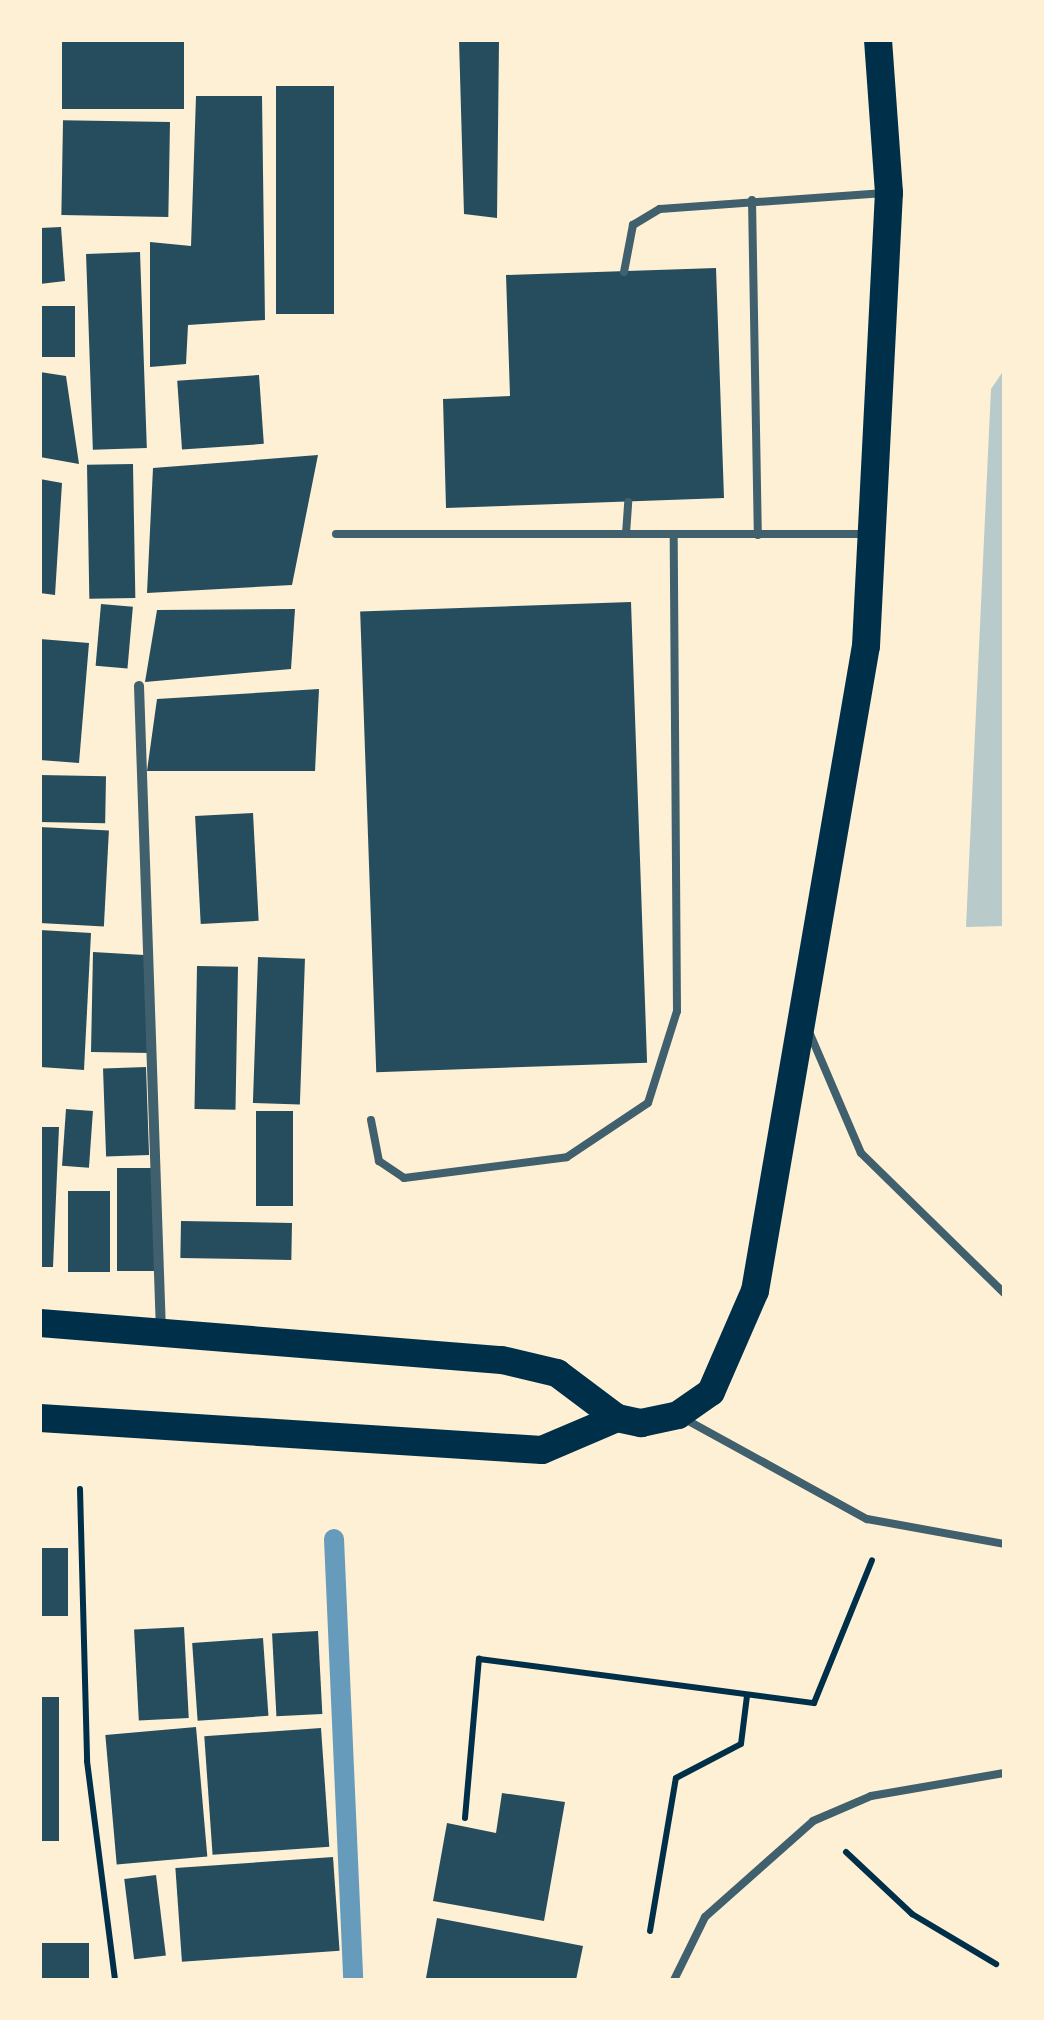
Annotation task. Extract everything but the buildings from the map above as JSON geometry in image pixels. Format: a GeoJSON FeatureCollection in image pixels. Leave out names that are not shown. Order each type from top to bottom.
{"type":"FeatureCollection","features":[{"type":"Feature","properties":{"kind":"highway"},"geometry":{"type":"LineString","coordinates":[[40,1418],[542,1450],[616,1418],[678,1415],[711,1392],[755,1290],[806,1025],[878,534],[889,193],[878,40]]}},
{"type":"Feature","properties":{"kind":"highway"},"geometry":{"type":"LineString","coordinates":[[40,1323],[502,1360],[557,1373],[616,1418]]}},
{"type":"Feature","properties":{"kind":"street"},"geometry":{"type":"LineString","coordinates":[[138,686],[161,1332]]}},
{"type":"Feature","properties":{"kind":"lane"},"geometry":{"type":"LineString","coordinates":[[624,272],[633,225],[660,209],[889,193]]}},
{"type":"Feature","properties":{"kind":"lane"},"geometry":{"type":"LineString","coordinates":[[752,200],[758,535]]}},
{"type":"Feature","properties":{"kind":"lane"},"geometry":{"type":"LineString","coordinates":[[626,534],[628,502]]}},
{"type":"Feature","properties":{"kind":"lane"},"geometry":{"type":"LineString","coordinates":[[336,534],[878,534]]}},
{"type":"Feature","properties":{"kind":"lane"},"geometry":{"type":"LineString","coordinates":[[371,1120],[379,1160],[404,1178],[567,1157],[648,1103],[676,1011],[674,534]]}},
{"type":"Feature","properties":{"kind":"lane"},"geometry":{"type":"LineString","coordinates":[[806,1025],[861,1153],[1004,1294]]}},
{"type":"Feature","properties":{"kind":"lane"},"geometry":{"type":"LineString","coordinates":[[678,1415],[867,1520],[1004,1544]]}},
{"type":"Feature","properties":{"kind":"lane"},"geometry":{"type":"LineString","coordinates":[[674,1980],[705,1917],[813,1821],[871,1796],[1004,1773]]}},
{"type":"Feature","properties":{"kind":"path"},"geometry":{"type":"LineString","coordinates":[[80,1489],[87,1761],[115,1980]]}},
{"type":"Feature","properties":{"kind":"path"},"geometry":{"type":"LineString","coordinates":[[465,1818],[480,1659],[814,1703],[873,1568],[867,1520]]}},
{"type":"Feature","properties":{"kind":"path"},"geometry":{"type":"LineString","coordinates":[[644,1947],[676,1778],[741,1744],[747,1696]]}},
{"type":"Feature","properties":{"kind":"path"},"geometry":{"type":"LineString","coordinates":[[813,1821],[912,1914],[996,1964]]}},
{"type":"Feature","properties":{"kind":"shaded area"},"geometry":{"type":"Polygon","coordinates":[[[1004,370],[1004,926],[966,927],[991,389],[1004,370]]]}},
{"type":"Feature","properties":{"kind":"waterway"},"geometry":{"type":"LineString","coordinates":[[334,1539],[353,1980]]}}]}
